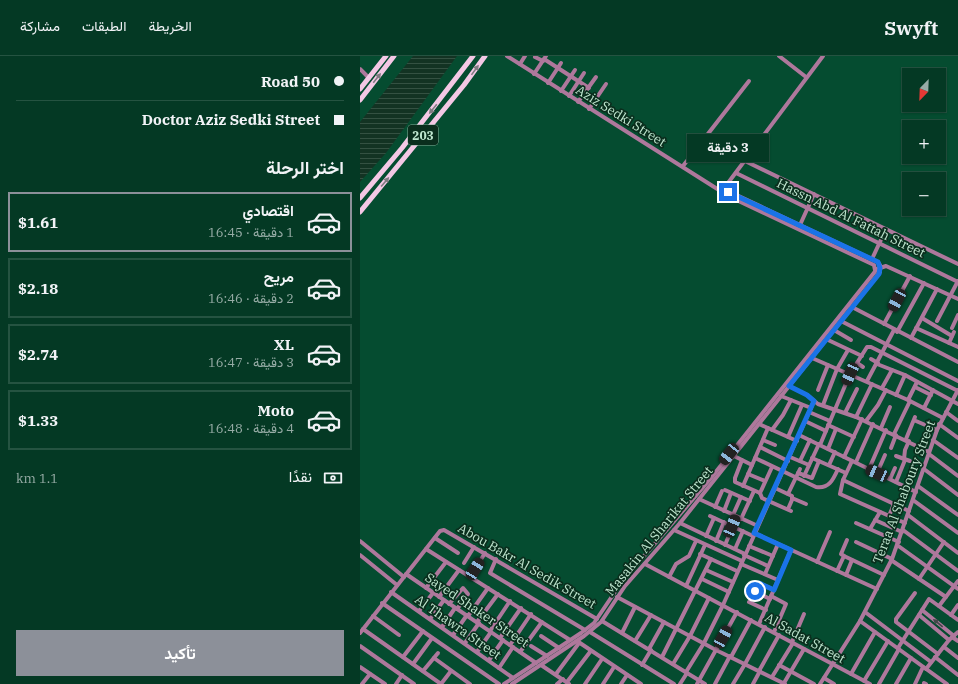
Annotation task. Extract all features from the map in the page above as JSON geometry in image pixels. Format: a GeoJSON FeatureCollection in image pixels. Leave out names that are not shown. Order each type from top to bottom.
{"type":"FeatureCollection","features":[{"type":"Feature","properties":{"kind":"main road"},"geometry":{"type":"LineString","coordinates":[[360,100],[394,56]]}},
{"type":"Feature","properties":{"kind":"main road","name":"203"},"geometry":{"type":"LineString","coordinates":[[360,198],[458,78],[473,56]]}},
{"type":"Feature","properties":{"kind":"main road","name":"203"},"geometry":{"type":"LineString","coordinates":[[360,212],[464,85],[485,56]]}},
{"type":"Feature","properties":{"kind":"main road"},"geometry":{"type":"LineString","coordinates":[[360,89],[383,57]]}},
{"type":"Feature","properties":{"kind":"main road"},"geometry":{"type":"LineString","coordinates":[[458,78],[464,85]]}},
{"type":"Feature","properties":{"kind":"main road"},"geometry":{"type":"LineString","coordinates":[[450,87],[457,93]]}},
{"type":"Feature","properties":{"kind":"street","name":"Aziz Sedki Street"},"geometry":{"type":"LineString","coordinates":[[507,56],[589,109],[723,191]]}},
{"type":"Feature","properties":{"kind":"street"},"geometry":{"type":"LineString","coordinates":[[520,64],[525,56]]}},
{"type":"Feature","properties":{"kind":"street"},"geometry":{"type":"LineString","coordinates":[[779,56],[806,77]]}},
{"type":"Feature","properties":{"kind":"street"},"geometry":{"type":"LineString","coordinates":[[723,191],[823,56]]}},
{"type":"Feature","properties":{"kind":"street"},"geometry":{"type":"LineString","coordinates":[[535,57],[559,65],[571,76],[589,88]]}},
{"type":"Feature","properties":{"kind":"street"},"geometry":{"type":"LineString","coordinates":[[534,74],[544,59]]}},
{"type":"Feature","properties":{"kind":"street"},"geometry":{"type":"LineString","coordinates":[[548,83],[559,65]]}},
{"type":"Feature","properties":{"kind":"street"},"geometry":{"type":"LineString","coordinates":[[360,69],[369,78]]}},
{"type":"Feature","properties":{"kind":"street"},"geometry":{"type":"LineString","coordinates":[[561,91],[575,70]]}},
{"type":"Feature","properties":{"kind":"street"},"geometry":{"type":"LineString","coordinates":[[569,96],[584,73]]}},
{"type":"Feature","properties":{"kind":"street"},"geometry":{"type":"LineString","coordinates":[[578,102],[596,78]]}},
{"type":"Feature","properties":{"kind":"street"},"geometry":{"type":"LineString","coordinates":[[683,166],[749,81]]}},
{"type":"Feature","properties":{"kind":"street"},"geometry":{"type":"LineString","coordinates":[[589,109],[606,84]]}},
{"type":"Feature","properties":{"kind":"street"},"geometry":{"type":"LineString","coordinates":[[744,161],[958,264]]}},
{"type":"Feature","properties":{"kind":"street","name":"Hassn Abd Al Fattah Street"},"geometry":{"type":"LineString","coordinates":[[736,174],[958,281]]}},
{"type":"Feature","properties":{"kind":"street"},"geometry":{"type":"LineString","coordinates":[[723,191],[800,224],[878,262],[880,266],[886,266],[910,276],[958,299]]}},
{"type":"Feature","properties":{"kind":"street"},"geometry":{"type":"LineString","coordinates":[[723,191],[730,197],[874,265],[875,270]]}},
{"type":"Feature","properties":{"kind":"street"},"geometry":{"type":"LineString","coordinates":[[800,224],[814,194]]}},
{"type":"Feature","properties":{"kind":"street"},"geometry":{"type":"LineString","coordinates":[[872,259],[886,229]]}},
{"type":"Feature","properties":{"kind":"street","name":"Masakin Al Sharikat Street"},"geometry":{"type":"LineString","coordinates":[[599,620],[644,564],[680,523],[699,499],[712,479],[848,304],[875,270],[880,266]]}},
{"type":"Feature","properties":{"kind":"street","name":"Masakin Al Sharikat Street"},"geometry":{"type":"LineString","coordinates":[[599,620],[622,583],[712,479],[734,456],[879,274],[880,266]]}},
{"type":"Feature","properties":{"kind":"street"},"geometry":{"type":"LineString","coordinates":[[884,324],[910,276]]}},
{"type":"Feature","properties":{"kind":"street"},"geometry":{"type":"LineString","coordinates":[[937,321],[958,281]]}},
{"type":"Feature","properties":{"kind":"street"},"geometry":{"type":"LineString","coordinates":[[867,381],[924,283]]}},
{"type":"Feature","properties":{"kind":"street"},"geometry":{"type":"LineString","coordinates":[[911,338],[937,289]]}},
{"type":"Feature","properties":{"kind":"street"},"geometry":{"type":"LineString","coordinates":[[848,304],[896,331],[958,362]]}},
{"type":"Feature","properties":{"kind":"street"},"geometry":{"type":"LineString","coordinates":[[949,343],[958,315]]}},
{"type":"Feature","properties":{"kind":"street"},"geometry":{"type":"LineString","coordinates":[[922,318],[940,329],[953,332]]}},
{"type":"Feature","properties":{"kind":"street"},"geometry":{"type":"LineString","coordinates":[[841,321],[886,346],[958,381]]}},
{"type":"Feature","properties":{"kind":"street"},"geometry":{"type":"LineString","coordinates":[[916,328],[958,347]]}},
{"type":"Feature","properties":{"kind":"street"},"geometry":{"type":"LineString","coordinates":[[936,338],[940,329]]}},
{"type":"Feature","properties":{"kind":"street"},"geometry":{"type":"LineString","coordinates":[[834,330],[850,340]]}},
{"type":"Feature","properties":{"kind":"street"},"geometry":{"type":"LineString","coordinates":[[826,339],[862,356]]}},
{"type":"Feature","properties":{"kind":"street"},"geometry":{"type":"LineString","coordinates":[[804,476],[826,431],[850,374],[866,349],[869,347],[958,390]]}},
{"type":"Feature","properties":{"kind":"street"},"geometry":{"type":"LineString","coordinates":[[823,405],[838,369],[848,350]]}},
{"type":"Feature","properties":{"kind":"street"},"geometry":{"type":"LineString","coordinates":[[812,358],[867,381],[943,418]]}},
{"type":"Feature","properties":{"kind":"street"},"geometry":{"type":"LineString","coordinates":[[871,359],[958,404]]}},
{"type":"Feature","properties":{"kind":"street"},"geometry":{"type":"LineString","coordinates":[[857,363],[863,367]]}},
{"type":"Feature","properties":{"kind":"street"},"geometry":{"type":"LineString","coordinates":[[818,390],[828,365]]}},
{"type":"Feature","properties":{"kind":"street"},"geometry":{"type":"LineString","coordinates":[[844,457],[864,420],[878,404],[892,370]]}},
{"type":"Feature","properties":{"kind":"street"},"geometry":{"type":"LineString","coordinates":[[896,395],[905,376]]}},
{"type":"Feature","properties":{"kind":"street"},"geometry":{"type":"LineString","coordinates":[[891,448],[895,434],[917,382]]}},
{"type":"Feature","properties":{"kind":"street"},"geometry":{"type":"LineString","coordinates":[[856,417],[872,384]]}},
{"type":"Feature","properties":{"kind":"street"},"geometry":{"type":"LineString","coordinates":[[789,386],[807,395],[814,401],[864,420],[907,440],[929,453],[958,476]]}},
{"type":"Feature","properties":{"kind":"street"},"geometry":{"type":"LineString","coordinates":[[914,387],[931,395]]}},
{"type":"Feature","properties":{"kind":"street"},"geometry":{"type":"LineString","coordinates":[[845,413],[857,389]]}},
{"type":"Feature","properties":{"kind":"street"},"geometry":{"type":"LineString","coordinates":[[924,408],[933,390]]}},
{"type":"Feature","properties":{"kind":"street","name":"Teraa Al Shaboury Street"},"geometry":{"type":"LineString","coordinates":[[820,684],[860,621],[884,575],[903,531],[939,424],[958,390]]}},
{"type":"Feature","properties":{"kind":"street"},"geometry":{"type":"LineString","coordinates":[[781,396],[802,405],[836,429],[854,437]]}},
{"type":"Feature","properties":{"kind":"street"},"geometry":{"type":"LineString","coordinates":[[742,486],[763,440],[770,429],[783,415],[791,400]]}},
{"type":"Feature","properties":{"kind":"street"},"geometry":{"type":"LineString","coordinates":[[680,684],[704,643],[723,605],[748,546],[814,401]]}},
{"type":"Feature","properties":{"kind":"street"},"geometry":{"type":"LineString","coordinates":[[788,437],[802,405]]}},
{"type":"Feature","properties":{"kind":"street"},"geometry":{"type":"LineString","coordinates":[[881,428],[890,407]]}},
{"type":"Feature","properties":{"kind":"street"},"geometry":{"type":"LineString","coordinates":[[946,412],[958,421]]}},
{"type":"Feature","properties":{"kind":"street"},"geometry":{"type":"LineString","coordinates":[[896,482],[906,460],[905,450],[907,440],[916,419],[937,430]]}},
{"type":"Feature","properties":{"kind":"street"},"geometry":{"type":"LineString","coordinates":[[805,421],[826,431]]}},
{"type":"Feature","properties":{"kind":"street"},"geometry":{"type":"LineString","coordinates":[[759,424],[797,441]]}},
{"type":"Feature","properties":{"kind":"street"},"geometry":{"type":"LineString","coordinates":[[873,424],[854,462],[846,473],[839,491],[841,494],[905,523]]}},
{"type":"Feature","properties":{"kind":"street"},"geometry":{"type":"LineString","coordinates":[[939,424],[958,438]]}},
{"type":"Feature","properties":{"kind":"street"},"geometry":{"type":"LineString","coordinates":[[828,449],[836,429]]}},
{"type":"Feature","properties":{"kind":"street"},"geometry":{"type":"LineString","coordinates":[[869,469],[886,430]]}},
{"type":"Feature","properties":{"kind":"street"},"geometry":{"type":"LineString","coordinates":[[799,435],[916,492]]}},
{"type":"Feature","properties":{"kind":"street"},"geometry":{"type":"LineString","coordinates":[[763,440],[776,445]]}},
{"type":"Feature","properties":{"kind":"street"},"geometry":{"type":"LineString","coordinates":[[800,461],[810,440]]}},
{"type":"Feature","properties":{"kind":"street"},"geometry":{"type":"LineString","coordinates":[[933,440],[958,458]]}},
{"type":"Feature","properties":{"kind":"street"},"geometry":{"type":"LineString","coordinates":[[759,448],[788,460],[800,461],[809,465]]}},
{"type":"Feature","properties":{"kind":"street"},"geometry":{"type":"LineString","coordinates":[[829,465],[835,452]]}},
{"type":"Feature","properties":{"kind":"street"},"geometry":{"type":"LineString","coordinates":[[877,473],[885,455]]}},
{"type":"Feature","properties":{"kind":"street"},"geometry":{"type":"LineString","coordinates":[[734,456],[752,465]]}},
{"type":"Feature","properties":{"kind":"street"},"geometry":{"type":"LineString","coordinates":[[896,456],[906,460]]}},
{"type":"Feature","properties":{"kind":"street"},"geometry":{"type":"LineString","coordinates":[[755,458],[811,486],[821,488],[830,484],[838,469]]}},
{"type":"Feature","properties":{"kind":"street"},"geometry":{"type":"LineString","coordinates":[[812,458],[846,473]]}},
{"type":"Feature","properties":{"kind":"street"},"geometry":{"type":"LineString","coordinates":[[742,460],[734,480],[742,486],[760,493],[761,497],[790,510],[792,498]]}},
{"type":"Feature","properties":{"kind":"street"},"geometry":{"type":"LineString","coordinates":[[788,494],[799,471],[804,476],[812,478],[819,461]]}},
{"type":"Feature","properties":{"kind":"street"},"geometry":{"type":"LineString","coordinates":[[760,493],[772,467]]}},
{"type":"Feature","properties":{"kind":"street"},"geometry":{"type":"LineString","coordinates":[[890,479],[895,468]]}},
{"type":"Feature","properties":{"kind":"street"},"geometry":{"type":"LineString","coordinates":[[924,469],[958,495]]}},
{"type":"Feature","properties":{"kind":"street"},"geometry":{"type":"LineString","coordinates":[[748,474],[765,481]]}},
{"type":"Feature","properties":{"kind":"street"},"geometry":{"type":"LineString","coordinates":[[843,480],[894,504],[909,513],[958,552]]}},
{"type":"Feature","properties":{"kind":"street"},"geometry":{"type":"LineString","coordinates":[[918,486],[958,515]]}},
{"type":"Feature","properties":{"kind":"street"},"geometry":{"type":"LineString","coordinates":[[775,488],[806,504]]}},
{"type":"Feature","properties":{"kind":"street"},"geometry":{"type":"LineString","coordinates":[[715,507],[723,491],[750,501]]}},
{"type":"Feature","properties":{"kind":"street"},"geometry":{"type":"LineString","coordinates":[[742,519],[754,491]]}},
{"type":"Feature","properties":{"kind":"street"},"geometry":{"type":"LineString","coordinates":[[724,511],[731,493]]}},
{"type":"Feature","properties":{"kind":"street"},"geometry":{"type":"LineString","coordinates":[[725,545],[741,497]]}},
{"type":"Feature","properties":{"kind":"street"},"geometry":{"type":"LineString","coordinates":[[889,516],[896,498]]}},
{"type":"Feature","properties":{"kind":"street"},"geometry":{"type":"LineString","coordinates":[[699,499],[758,526]]}},
{"type":"Feature","properties":{"kind":"street"},"geometry":{"type":"LineString","coordinates":[[913,500],[958,533]]}},
{"type":"Feature","properties":{"kind":"street"},"geometry":{"type":"LineString","coordinates":[[870,530],[880,512]]}},
{"type":"Feature","properties":{"kind":"street"},"geometry":{"type":"LineString","coordinates":[[706,536],[712,517],[743,531],[778,544],[877,589]]}},
{"type":"Feature","properties":{"kind":"street"},"geometry":{"type":"LineString","coordinates":[[875,520],[903,531],[958,571]]}},
{"type":"Feature","properties":{"kind":"street"},"geometry":{"type":"LineString","coordinates":[[716,541],[724,522]]}},
{"type":"Feature","properties":{"kind":"street"},"geometry":{"type":"LineString","coordinates":[[680,523],[768,566]]}},
{"type":"Feature","properties":{"kind":"street"},"geometry":{"type":"LineString","coordinates":[[856,523],[898,544],[956,587]]}},
{"type":"Feature","properties":{"kind":"street"},"geometry":{"type":"LineString","coordinates":[[674,530],[778,580]]}},
{"type":"Feature","properties":{"kind":"street","name":"Abou Bakr Al Sedik Street"},"geometry":{"type":"LineString","coordinates":[[435,538],[440,532],[446,531],[622,633],[687,672],[698,682],[705,684]]}},
{"type":"Feature","properties":{"kind":"street"},"geometry":{"type":"LineString","coordinates":[[735,549],[743,531]]}},
{"type":"Feature","properties":{"kind":"street"},"geometry":{"type":"LineString","coordinates":[[817,562],[830,532]]}},
{"type":"Feature","properties":{"kind":"street"},"geometry":{"type":"LineString","coordinates":[[451,671],[441,684],[403,657],[362,631],[382,602],[435,538],[458,553]]}},
{"type":"Feature","properties":{"kind":"street"},"geometry":{"type":"LineString","coordinates":[[847,540],[841,554],[884,575]]}},
{"type":"Feature","properties":{"kind":"street","name":"Sayed Shaker Street"},"geometry":{"type":"LineString","coordinates":[[360,541],[405,576],[426,588],[536,663]]}},
{"type":"Feature","properties":{"kind":"street"},"geometry":{"type":"LineString","coordinates":[[669,577],[676,564],[689,556],[696,541]]}},
{"type":"Feature","properties":{"kind":"street"},"geometry":{"type":"LineString","coordinates":[[856,542],[891,559],[946,597]]}},
{"type":"Feature","properties":{"kind":"street"},"geometry":{"type":"LineString","coordinates":[[919,579],[944,542]]}},
{"type":"Feature","properties":{"kind":"street"},"geometry":{"type":"LineString","coordinates":[[765,574],[778,544]]}},
{"type":"Feature","properties":{"kind":"street"},"geometry":{"type":"LineString","coordinates":[[686,586],[705,545]]}},
{"type":"Feature","properties":{"kind":"street"},"geometry":{"type":"LineString","coordinates":[[748,546],[773,556]]}},
{"type":"Feature","properties":{"kind":"street"},"geometry":{"type":"LineString","coordinates":[[464,563],[474,547]]}},
{"type":"Feature","properties":{"kind":"street"},"geometry":{"type":"LineString","coordinates":[[426,549],[570,640]]}},
{"type":"Feature","properties":{"kind":"street"},"geometry":{"type":"LineString","coordinates":[[759,624],[791,550]]}},
{"type":"Feature","properties":{"kind":"street"},"geometry":{"type":"LineString","coordinates":[[475,569],[485,553]]}},
{"type":"Feature","properties":{"kind":"street"},"geometry":{"type":"LineString","coordinates":[[700,554],[738,572]]}},
{"type":"Feature","properties":{"kind":"street"},"geometry":{"type":"LineString","coordinates":[[360,555],[397,585]]}},
{"type":"Feature","properties":{"kind":"street"},"geometry":{"type":"LineString","coordinates":[[837,571],[844,556]]}},
{"type":"Feature","properties":{"kind":"street"},"geometry":{"type":"LineString","coordinates":[[487,576],[496,559]]}},
{"type":"Feature","properties":{"kind":"street"},"geometry":{"type":"LineString","coordinates":[[662,657],[696,592],[711,559]]}},
{"type":"Feature","properties":{"kind":"street"},"geometry":{"type":"LineString","coordinates":[[846,575],[852,560]]}},
{"type":"Feature","properties":{"kind":"street"},"geometry":{"type":"LineString","coordinates":[[426,588],[446,562]]}},
{"type":"Feature","properties":{"kind":"street","name":"Al Sadat Street"},"geometry":{"type":"LineString","coordinates":[[644,564],[737,612],[832,665],[870,684]]}},
{"type":"Feature","properties":{"kind":"street"},"geometry":{"type":"LineString","coordinates":[[439,597],[459,570]]}},
{"type":"Feature","properties":{"kind":"street"},"geometry":{"type":"LineString","coordinates":[[706,570],[733,582]]}},
{"type":"Feature","properties":{"kind":"street"},"geometry":{"type":"LineString","coordinates":[[490,572],[674,684]]}},
{"type":"Feature","properties":{"kind":"street"},"geometry":{"type":"LineString","coordinates":[[702,579],[729,592]]}},
{"type":"Feature","properties":{"kind":"street"},"geometry":{"type":"LineString","coordinates":[[939,606],[956,587],[958,581]]}},
{"type":"Feature","properties":{"kind":"street"},"geometry":{"type":"LineString","coordinates":[[774,590],[761,584],[757,584],[754,589],[757,593],[784,602],[786,606],[774,632]]}},
{"type":"Feature","properties":{"kind":"street"},"geometry":{"type":"LineString","coordinates":[[442,627],[468,592],[462,588],[449,604]]}},
{"type":"Feature","properties":{"kind":"street"},"geometry":{"type":"LineString","coordinates":[[453,635],[488,588]]}},
{"type":"Feature","properties":{"kind":"street","name":"Al Thawra Street"},"geometry":{"type":"LineString","coordinates":[[391,592],[513,678]]}},
{"type":"Feature","properties":{"kind":"street"},"geometry":{"type":"LineString","coordinates":[[419,611],[433,593]]}},
{"type":"Feature","properties":{"kind":"street"},"geometry":{"type":"LineString","coordinates":[[914,593],[895,620],[937,655],[958,675]]}},
{"type":"Feature","properties":{"kind":"street"},"geometry":{"type":"LineString","coordinates":[[465,643],[498,594]]}},
{"type":"Feature","properties":{"kind":"street"},"geometry":{"type":"LineString","coordinates":[[617,597],[716,650],[785,684],[793,664],[804,649]]}},
{"type":"Feature","properties":{"kind":"street"},"geometry":{"type":"LineString","coordinates":[[673,664],[690,636],[709,598]]}},
{"type":"Feature","properties":{"kind":"street"},"geometry":{"type":"LineString","coordinates":[[879,684],[903,640],[929,599],[958,620]]}},
{"type":"Feature","properties":{"kind":"street"},"geometry":{"type":"LineString","coordinates":[[430,619],[444,600]]}},
{"type":"Feature","properties":{"kind":"street"},"geometry":{"type":"LineString","coordinates":[[477,652],[510,601]]}},
{"type":"Feature","properties":{"kind":"street"},"geometry":{"type":"LineString","coordinates":[[382,602],[499,684]]}},
{"type":"Feature","properties":{"kind":"street"},"geometry":{"type":"LineString","coordinates":[[749,602],[766,610]]}},
{"type":"Feature","properties":{"kind":"street"},"geometry":{"type":"LineString","coordinates":[[951,615],[958,606]]}},
{"type":"Feature","properties":{"kind":"street"},"geometry":{"type":"LineString","coordinates":[[622,633],[635,607]]}},
{"type":"Feature","properties":{"kind":"street"},"geometry":{"type":"LineString","coordinates":[[488,660],[521,608]]}},
{"type":"Feature","properties":{"kind":"street"},"geometry":{"type":"LineString","coordinates":[[922,610],[952,638]]}},
{"type":"Feature","properties":{"kind":"street"},"geometry":{"type":"LineString","coordinates":[[698,682],[737,612]]}},
{"type":"Feature","properties":{"kind":"street"},"geometry":{"type":"LineString","coordinates":[[864,612],[931,662]]}},
{"type":"Feature","properties":{"kind":"street"},"geometry":{"type":"LineString","coordinates":[[499,668],[531,614]]}},
{"type":"Feature","properties":{"kind":"street"},"geometry":{"type":"LineString","coordinates":[[772,684],[773,678],[792,643],[804,614]]}},
{"type":"Feature","properties":{"kind":"street"},"geometry":{"type":"LineString","coordinates":[[635,641],[651,615]]}},
{"type":"Feature","properties":{"kind":"street"},"geometry":{"type":"LineString","coordinates":[[919,615],[958,641]]}},
{"type":"Feature","properties":{"kind":"street"},"geometry":{"type":"LineString","coordinates":[[373,616],[399,635]]}},
{"type":"Feature","properties":{"kind":"street"},"geometry":{"type":"LineString","coordinates":[[556,674],[578,642],[599,620]]}},
{"type":"Feature","properties":{"kind":"street"},"geometry":{"type":"LineString","coordinates":[[715,684],[751,620]]}},
{"type":"Feature","properties":{"kind":"street"},"geometry":{"type":"LineString","coordinates":[[860,621],[945,683]]}},
{"type":"Feature","properties":{"kind":"street"},"geometry":{"type":"LineString","coordinates":[[520,652],[542,622]]}},
{"type":"Feature","properties":{"kind":"street"},"geometry":{"type":"LineString","coordinates":[[642,664],[664,622]]}},
{"type":"Feature","properties":{"kind":"street"},"geometry":{"type":"LineString","coordinates":[[733,684],[765,628]]}},
{"type":"Feature","properties":{"kind":"street"},"geometry":{"type":"LineString","coordinates":[[403,657],[423,630]]}},
{"type":"Feature","properties":{"kind":"street"},"geometry":{"type":"LineString","coordinates":[[504,684],[570,640],[588,631]]}},
{"type":"Feature","properties":{"kind":"street"},"geometry":{"type":"LineString","coordinates":[[851,674],[875,632]]}},
{"type":"Feature","properties":{"kind":"street"},"geometry":{"type":"LineString","coordinates":[[914,684],[925,668],[958,632]]}},
{"type":"Feature","properties":{"kind":"street"},"geometry":{"type":"LineString","coordinates":[[753,684],[779,635]]}},
{"type":"Feature","properties":{"kind":"street"},"geometry":{"type":"LineString","coordinates":[[541,636],[559,648]]}},
{"type":"Feature","properties":{"kind":"street"},"geometry":{"type":"LineString","coordinates":[[413,664],[432,638]]}},
{"type":"Feature","properties":{"kind":"street"},"geometry":{"type":"LineString","coordinates":[[864,681],[888,641]]}},
{"type":"Feature","properties":{"kind":"street"},"geometry":{"type":"LineString","coordinates":[[578,642],[590,652],[639,684]]}},
{"type":"Feature","properties":{"kind":"street"},"geometry":{"type":"LineString","coordinates":[[512,684],[578,642]]}},
{"type":"Feature","properties":{"kind":"street"},"geometry":{"type":"LineString","coordinates":[[537,649],[540,645]]}},
{"type":"Feature","properties":{"kind":"street"},"geometry":{"type":"LineString","coordinates":[[360,646],[414,684]]}},
{"type":"Feature","properties":{"kind":"street"},"geometry":{"type":"LineString","coordinates":[[531,646],[547,656]]}},
{"type":"Feature","properties":{"kind":"street"},"geometry":{"type":"LineString","coordinates":[[944,646],[958,658]]}},
{"type":"Feature","properties":{"kind":"street"},"geometry":{"type":"LineString","coordinates":[[541,665],[569,683],[590,652]]}},
{"type":"Feature","properties":{"kind":"street"},"geometry":{"type":"LineString","coordinates":[[423,671],[438,653]]}},
{"type":"Feature","properties":{"kind":"street"},"geometry":{"type":"LineString","coordinates":[[434,658],[470,684]]}},
{"type":"Feature","properties":{"kind":"street"},"geometry":{"type":"LineString","coordinates":[[896,684],[911,658]]}},
{"type":"Feature","properties":{"kind":"street"},"geometry":{"type":"LineString","coordinates":[[585,684],[602,659]]}},
{"type":"Feature","properties":{"kind":"street"},"geometry":{"type":"LineString","coordinates":[[779,665],[814,684]]}},
{"type":"Feature","properties":{"kind":"street"},"geometry":{"type":"LineString","coordinates":[[360,667],[380,683],[385,684]]}},
{"type":"Feature","properties":{"kind":"street"},"geometry":{"type":"LineString","coordinates":[[603,684],[614,667]]}},
{"type":"Feature","properties":{"kind":"street"},"geometry":{"type":"LineString","coordinates":[[362,684],[370,674]]}},
{"type":"Feature","properties":{"kind":"street"},"geometry":{"type":"LineString","coordinates":[[621,684],[627,675]]}},
{"type":"Feature","properties":{"kind":"street"},"geometry":{"type":"LineString","coordinates":[[396,684],[402,676]]}},
{"type":"Feature","properties":{"kind":"street"},"geometry":{"type":"LineString","coordinates":[[824,678],[834,684]]}},
{"type":"Feature","properties":{"kind":"street"},"geometry":{"type":"LineString","coordinates":[[557,684],[563,679]]}},
{"type":"Feature","properties":{"kind":"shaded area"},"geometry":{"type":"Polygon","coordinates":[[[413,56],[457,56],[386,153],[360,182],[360,122],[413,56]]]}},
{"type":"Feature","properties":{"kind":"route"},"geometry":{"type":"LineString","coordinates":[[728,192],[800,224],[880,264],[879,274],[789,386],[809,396],[814,401],[790,457],[754,533],[791,550],[774,590],[759,583],[754,589],[755,591]]}}]}
